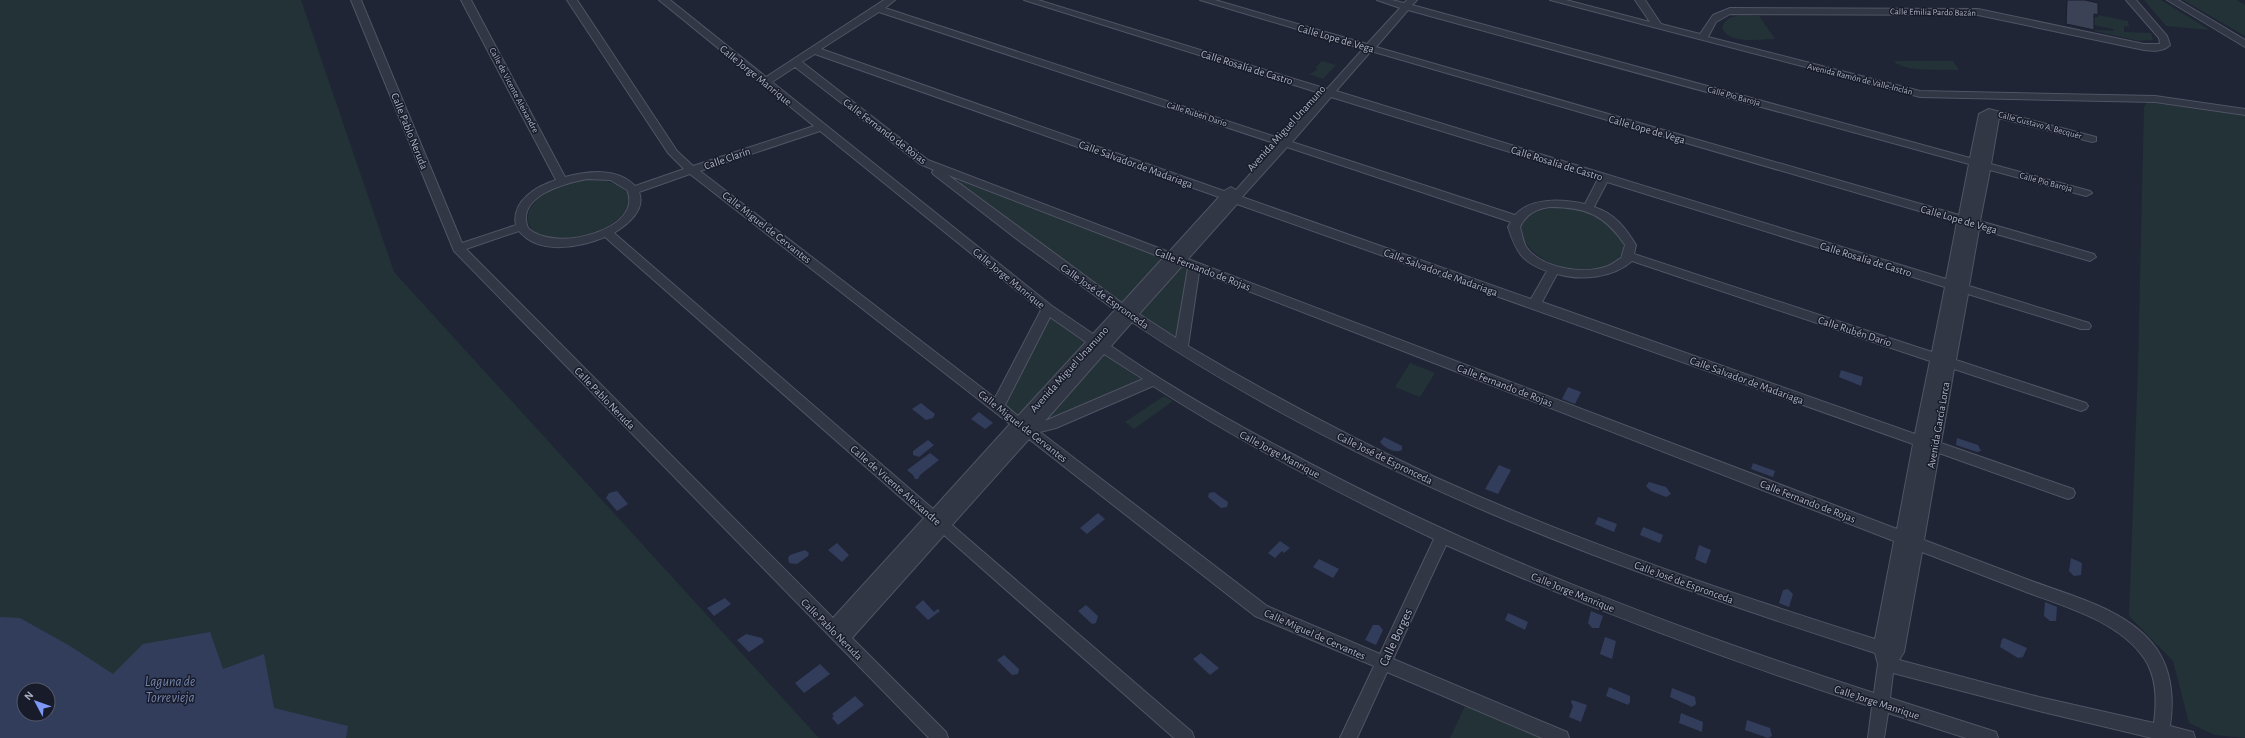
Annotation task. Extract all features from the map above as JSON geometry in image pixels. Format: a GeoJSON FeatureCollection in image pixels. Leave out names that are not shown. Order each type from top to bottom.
{"type":"FeatureCollection","features":[{"type":"Feature","properties":{"kind":"street","name":"Calle Pablo Neruda"},"geometry":{"type":"LineString","coordinates":[[356,0],[458,248],[940,738]]}},
{"type":"Feature","properties":{"kind":"street","name":"Calle de Vicente Aleixandre"},"geometry":{"type":"LineString","coordinates":[[466,0],[562,181]]}},
{"type":"Feature","properties":{"kind":"street","name":"Calle Miguel de Cervantes"},"geometry":{"type":"LineString","coordinates":[[572,0],[673,153],[692,170],[1261,611],[1561,738]]}},
{"type":"Feature","properties":{"kind":"street","name":"Calle Jorge Manrique"},"geometry":{"type":"LineString","coordinates":[[664,0],[1048,309],[1098,345],[1243,435],[1443,536],[1556,586],[1762,664],[1990,738]]}},
{"type":"Feature","properties":{"kind":"street"},"geometry":{"type":"LineString","coordinates":[[765,82],[890,0]]}},
{"type":"Feature","properties":{"kind":"street","name":"Calle Rosalía de Castro"},"geometry":{"type":"LineString","coordinates":[[1029,0],[2085,326]]}},
{"type":"Feature","properties":{"kind":"street","name":"Calle Lope de Vega"},"geometry":{"type":"LineString","coordinates":[[1205,0],[2090,257]]}},
{"type":"Feature","properties":{"kind":"street","name":"Calle Pío Baroja"},"geometry":{"type":"LineString","coordinates":[[1382,0],[1405,3],[2086,193]]}},
{"type":"Feature","properties":{"kind":"street","name":"Avenida Ramón de Valle-Inclán"},"geometry":{"type":"LineString","coordinates":[[1555,0],[1729,41],[1919,90],[2155,99],[2245,112]]}},
{"type":"Feature","properties":{"kind":"street","name":"Avenida Ramón de Valle-Inclán"},"geometry":{"type":"LineString","coordinates":[[1570,0],[1906,92],[1920,94],[1988,93],[2156,95],[2245,106]]}},
{"type":"Feature","properties":{"kind":"street"},"geometry":{"type":"LineString","coordinates":[[1640,0],[1656,24]]}},
{"type":"Feature","properties":{"kind":"street"},"geometry":{"type":"LineString","coordinates":[[2172,0],[2245,44]]}},
{"type":"Feature","properties":{"kind":"street","name":"Calle Emilia Pardo Bazán"},"geometry":{"type":"LineString","coordinates":[[1704,36],[1711,23],[1718,15],[1730,11],[1978,12],[2008,17],[2139,46],[2156,48],[2165,45],[2164,38],[2132,1]]}},
{"type":"Feature","properties":{"kind":"street","name":"Avenida Miguel Unamuno"},"geometry":{"type":"LineString","coordinates":[[837,635],[1405,3]]}},
{"type":"Feature","properties":{"kind":"street","name":"Calle Rubén Darío"},"geometry":{"type":"LineString","coordinates":[[877,8],[1517,220]]}},
{"type":"Feature","properties":{"kind":"street"},"geometry":{"type":"LineString","coordinates":[[1684,30],[1711,23],[1729,41]]}},
{"type":"Feature","properties":{"kind":"street","name":"Calle Salvador de Madariaga"},"geometry":{"type":"LineString","coordinates":[[814,50],[1934,447],[2068,493]]}},
{"type":"Feature","properties":{"kind":"street","name":"Calle Fernando de Rojas"},"geometry":{"type":"LineString","coordinates":[[795,62],[924,162],[2089,609],[2113,620],[2136,636],[2153,656],[2162,680],[2165,707],[2160,735]]}},
{"type":"Feature","properties":{"kind":"street","name":"Avenida García Lorca"},"geometry":{"type":"LineString","coordinates":[[1876,738],[1888,655],[1902,537],[1921,442],[1943,360],[1980,164],[1994,116],[1989,112],[1988,93]]}},
{"type":"Feature","properties":{"kind":"street","name":"Calle Gustavo A. Becquér"},"geometry":{"type":"LineString","coordinates":[[1989,112],[2092,139]]}},
{"type":"Feature","properties":{"kind":"street","name":"Calle Clarín"},"geometry":{"type":"LineString","coordinates":[[633,190],[821,127]]}},
{"type":"Feature","properties":{"kind":"street","name":"Calle José de Espronceda"},"geometry":{"type":"LineString","coordinates":[[924,162],[1067,271],[1181,348],[1275,402],[1415,473],[1498,510],[1588,547],[1687,584],[1888,655],[2160,735],[2187,738]]}},
{"type":"Feature","properties":{"kind":"street"},"geometry":{"type":"LineString","coordinates":[[587,176],[610,176],[627,183],[633,190],[636,201],[630,215],[606,232],[582,240],[559,243],[539,240],[525,232],[522,227],[522,212],[526,205],[541,191],[562,181],[587,176]]}},
{"type":"Feature","properties":{"kind":"street"},"geometry":{"type":"LineString","coordinates":[[1588,208],[1604,178]]}},
{"type":"Feature","properties":{"kind":"street"},"geometry":{"type":"LineString","coordinates":[[1562,204],[1588,208],[1607,217],[1622,229],[1629,243],[1628,256],[1624,263],[1606,272],[1581,274],[1554,269],[1537,261],[1523,250],[1514,234],[1517,220],[1522,214],[1539,206],[1562,204]]}},
{"type":"Feature","properties":{"kind":"street"},"geometry":{"type":"LineString","coordinates":[[458,248],[522,227]]}},
{"type":"Feature","properties":{"kind":"street","name":"Calle de Vicente Aleixandre"},"geometry":{"type":"LineString","coordinates":[[606,232],[1186,738]]}},
{"type":"Feature","properties":{"kind":"street","name":"Calle Rubén Darío"},"geometry":{"type":"LineString","coordinates":[[1628,256],[2082,406]]}},
{"type":"Feature","properties":{"kind":"street"},"geometry":{"type":"LineString","coordinates":[[1181,348],[1194,266]]}},
{"type":"Feature","properties":{"kind":"street"},"geometry":{"type":"LineString","coordinates":[[1534,305],[1554,269]]}},
{"type":"Feature","properties":{"kind":"street"},"geometry":{"type":"LineString","coordinates":[[998,406],[1048,309]]}},
{"type":"Feature","properties":{"kind":"street","name":"Avenida García Lorca"},"geometry":{"type":"LineString","coordinates":[[1888,655],[1916,543],[1934,447],[1943,360]]}},
{"type":"Feature","properties":{"kind":"street","name":"Avenida Miguel Unamuno"},"geometry":{"type":"LineString","coordinates":[[1024,427],[1051,424],[1153,380]]}},
{"type":"Feature","properties":{"kind":"street","name":"Calle Borges"},"geometry":{"type":"LineString","coordinates":[[1348,738],[1443,536]]}},
{"type":"Feature","properties":{"kind":"shaded area"},"geometry":{"type":"Polygon","coordinates":[[[0,0],[301,0],[394,272],[819,738],[0,738],[0,0]]]}},
{"type":"Feature","properties":{"kind":"shaded area"},"geometry":{"type":"Polygon","coordinates":[[[2144,0],[2161,0],[2210,30],[2166,26],[2144,0]]]}},
{"type":"Feature","properties":{"kind":"shaded area"},"geometry":{"type":"Polygon","coordinates":[[[2183,0],[2237,0],[2245,5],[2245,36],[2183,0]]]}},
{"type":"Feature","properties":{"kind":"shaded area"},"geometry":{"type":"Polygon","coordinates":[[[2098,15],[2128,21],[2129,27],[2124,26],[2124,32],[2151,33],[2153,40],[2139,41],[2029,16],[2094,30],[2114,31],[2113,29],[2094,25],[2094,17],[2098,17],[2098,15]]]}},
{"type":"Feature","properties":{"kind":"shaded area"},"geometry":{"type":"Polygon","coordinates":[[[1759,16],[1775,39],[1738,39],[1731,37],[1722,28],[1724,23],[1732,17],[1759,16]]]}},
{"type":"Feature","properties":{"kind":"shaded area"},"geometry":{"type":"Polygon","coordinates":[[[1322,61],[1336,65],[1323,79],[1309,74],[1317,70],[1316,67],[1322,61]]]}},
{"type":"Feature","properties":{"kind":"shaded area"},"geometry":{"type":"Polygon","coordinates":[[[1894,61],[1953,61],[1959,70],[1915,69],[1899,65],[1894,61]]]}},
{"type":"Feature","properties":{"kind":"shaded area"},"geometry":{"type":"Polygon","coordinates":[[[2147,102],[2245,116],[2245,738],[2215,735],[2189,723],[2173,661],[2129,616],[2138,367],[2144,107],[2147,102]]]}},
{"type":"Feature","properties":{"kind":"shaded area"},"geometry":{"type":"Polygon","coordinates":[[[601,179],[623,187],[629,197],[624,212],[612,223],[595,232],[577,237],[558,238],[542,236],[531,229],[528,217],[531,207],[545,194],[568,183],[601,179]]]}},
{"type":"Feature","properties":{"kind":"shaded area"},"geometry":{"type":"Polygon","coordinates":[[[961,181],[1162,259],[1122,303],[1120,303],[959,183],[961,181]]]}},
{"type":"Feature","properties":{"kind":"shaded area"},"geometry":{"type":"Polygon","coordinates":[[[1566,208],[1596,217],[1616,230],[1622,238],[1623,247],[1619,257],[1613,263],[1593,270],[1567,268],[1548,261],[1533,251],[1524,239],[1521,228],[1526,217],[1541,210],[1566,208]]]}},
{"type":"Feature","properties":{"kind":"shaded area"},"geometry":{"type":"Polygon","coordinates":[[[1180,266],[1188,269],[1176,335],[1174,337],[1138,314],[1180,266]]]}},
{"type":"Feature","properties":{"kind":"shaded area"},"geometry":{"type":"Polygon","coordinates":[[[1050,318],[1087,342],[1022,415],[1018,416],[1005,405],[1050,318]]]}},
{"type":"Feature","properties":{"kind":"shaded area"},"geometry":{"type":"Polygon","coordinates":[[[1102,355],[1106,355],[1140,379],[1047,419],[1102,355]]]}},
{"type":"Feature","properties":{"kind":"shaded area"},"geometry":{"type":"Polygon","coordinates":[[[1410,363],[1435,373],[1420,397],[1395,387],[1410,363]]]}},
{"type":"Feature","properties":{"kind":"shaded area"},"geometry":{"type":"Polygon","coordinates":[[[1164,396],[1173,401],[1134,429],[1125,422],[1164,396]]]}},
{"type":"Feature","properties":{"kind":"shaded area"},"geometry":{"type":"Polygon","coordinates":[[[1465,706],[1474,710],[1541,738],[1450,738],[1465,706]]]}},
{"type":"Feature","properties":{"kind":"water"},"geometry":{"type":"Polygon","coordinates":[[[1841,370],[1863,377],[1861,386],[1839,377],[1841,370]]]}},
{"type":"Feature","properties":{"kind":"water"},"geometry":{"type":"Polygon","coordinates":[[[1568,387],[1581,392],[1575,404],[1562,399],[1568,387]]]}},
{"type":"Feature","properties":{"kind":"water"},"geometry":{"type":"Polygon","coordinates":[[[921,403],[935,414],[933,418],[926,420],[912,409],[921,403]]]}},
{"type":"Feature","properties":{"kind":"water"},"geometry":{"type":"Polygon","coordinates":[[[979,412],[993,423],[985,429],[971,419],[979,412]]]}},
{"type":"Feature","properties":{"kind":"water"},"geometry":{"type":"Polygon","coordinates":[[[1384,437],[1402,446],[1402,450],[1390,450],[1380,442],[1384,437]]]}},
{"type":"Feature","properties":{"kind":"water"},"geometry":{"type":"Polygon","coordinates":[[[1957,438],[1978,445],[1981,451],[1977,452],[1956,445],[1957,438]]]}},
{"type":"Feature","properties":{"kind":"water"},"geometry":{"type":"Polygon","coordinates":[[[928,440],[934,445],[919,457],[913,455],[913,451],[928,440]]]}},
{"type":"Feature","properties":{"kind":"water"},"geometry":{"type":"Polygon","coordinates":[[[930,453],[939,460],[920,475],[918,479],[915,479],[907,470],[930,453]]]}},
{"type":"Feature","properties":{"kind":"water"},"geometry":{"type":"Polygon","coordinates":[[[1753,463],[1775,471],[1773,477],[1751,469],[1753,463]]]}},
{"type":"Feature","properties":{"kind":"water"},"geometry":{"type":"Polygon","coordinates":[[[1499,465],[1511,470],[1498,494],[1485,489],[1499,465]]]}},
{"type":"Feature","properties":{"kind":"water"},"geometry":{"type":"Polygon","coordinates":[[[1649,482],[1666,487],[1671,494],[1666,497],[1651,491],[1646,486],[1649,482]]]}},
{"type":"Feature","properties":{"kind":"water"},"geometry":{"type":"Polygon","coordinates":[[[617,491],[628,504],[617,511],[606,498],[609,493],[617,491]]]}},
{"type":"Feature","properties":{"kind":"water"},"geometry":{"type":"Polygon","coordinates":[[[1214,492],[1228,502],[1227,507],[1221,508],[1208,497],[1209,493],[1214,492]]]}},
{"type":"Feature","properties":{"kind":"water"},"geometry":{"type":"Polygon","coordinates":[[[1098,513],[1105,519],[1087,534],[1080,528],[1098,513]]]}},
{"type":"Feature","properties":{"kind":"water"},"geometry":{"type":"Polygon","coordinates":[[[1598,517],[1617,524],[1614,532],[1595,524],[1598,517]]]}},
{"type":"Feature","properties":{"kind":"water"},"geometry":{"type":"Polygon","coordinates":[[[1643,527],[1663,535],[1660,543],[1640,535],[1643,527]]]}},
{"type":"Feature","properties":{"kind":"water"},"geometry":{"type":"Polygon","coordinates":[[[1280,541],[1290,548],[1284,553],[1282,551],[1275,558],[1268,553],[1280,541]]]}},
{"type":"Feature","properties":{"kind":"water"},"geometry":{"type":"Polygon","coordinates":[[[837,543],[849,555],[842,562],[828,550],[837,543]]]}},
{"type":"Feature","properties":{"kind":"water"},"geometry":{"type":"Polygon","coordinates":[[[1699,545],[1711,550],[1706,564],[1695,559],[1699,545]]]}},
{"type":"Feature","properties":{"kind":"water"},"geometry":{"type":"Polygon","coordinates":[[[805,550],[809,553],[808,556],[797,564],[789,563],[788,558],[790,555],[805,550]]]}},
{"type":"Feature","properties":{"kind":"water"},"geometry":{"type":"Polygon","coordinates":[[[2071,558],[2082,563],[2081,575],[2074,576],[2069,571],[2071,558]]]}},
{"type":"Feature","properties":{"kind":"water"},"geometry":{"type":"Polygon","coordinates":[[[1319,559],[1339,569],[1333,578],[1313,567],[1319,559]]]}},
{"type":"Feature","properties":{"kind":"water"},"geometry":{"type":"Polygon","coordinates":[[[1788,589],[1793,594],[1789,607],[1779,603],[1783,590],[1788,589]]]}},
{"type":"Feature","properties":{"kind":"water"},"geometry":{"type":"Polygon","coordinates":[[[725,598],[731,604],[714,616],[707,608],[725,598]]]}},
{"type":"Feature","properties":{"kind":"water"},"geometry":{"type":"Polygon","coordinates":[[[923,600],[934,612],[938,609],[940,611],[928,620],[915,607],[923,600]]]}},
{"type":"Feature","properties":{"kind":"water"},"geometry":{"type":"Polygon","coordinates":[[[2045,602],[2057,607],[2056,621],[2050,621],[2044,616],[2045,602]]]}},
{"type":"Feature","properties":{"kind":"water"},"geometry":{"type":"Polygon","coordinates":[[[1086,605],[1098,616],[1096,623],[1092,624],[1078,611],[1086,605]]]}},
{"type":"Feature","properties":{"kind":"water"},"geometry":{"type":"Polygon","coordinates":[[[1591,611],[1603,616],[1599,628],[1592,628],[1588,623],[1591,611]]]}},
{"type":"Feature","properties":{"kind":"water"},"geometry":{"type":"Polygon","coordinates":[[[1508,613],[1528,622],[1525,630],[1505,620],[1508,613]]]}},
{"type":"Feature","properties":{"kind":"water","name":"Laguna de Torrevieja"},"geometry":{"type":"Polygon","coordinates":[[[0,617],[20,618],[70,646],[113,674],[143,644],[210,632],[223,669],[264,654],[274,708],[348,726],[346,738],[0,738],[0,617]]]}},
{"type":"Feature","properties":{"kind":"water"},"geometry":{"type":"Polygon","coordinates":[[[1373,625],[1379,625],[1383,630],[1376,645],[1365,640],[1373,625]]]}},
{"type":"Feature","properties":{"kind":"water"},"geometry":{"type":"Polygon","coordinates":[[[746,634],[762,638],[764,642],[749,652],[737,640],[746,634]]]}},
{"type":"Feature","properties":{"kind":"water"},"geometry":{"type":"Polygon","coordinates":[[[1605,637],[1616,641],[1612,659],[1600,654],[1605,637]]]}},
{"type":"Feature","properties":{"kind":"water"},"geometry":{"type":"Polygon","coordinates":[[[2004,638],[2027,648],[2023,657],[2018,658],[2000,647],[2002,639],[2004,638]]]}},
{"type":"Feature","properties":{"kind":"water"},"geometry":{"type":"Polygon","coordinates":[[[1201,653],[1219,668],[1210,675],[1193,659],[1201,653]]]}},
{"type":"Feature","properties":{"kind":"water"},"geometry":{"type":"Polygon","coordinates":[[[1004,655],[1019,669],[1018,674],[1012,675],[997,660],[1004,655]]]}},
{"type":"Feature","properties":{"kind":"water"},"geometry":{"type":"Polygon","coordinates":[[[820,664],[830,674],[804,693],[795,683],[820,664]]]}},
{"type":"Feature","properties":{"kind":"water"},"geometry":{"type":"Polygon","coordinates":[[[1609,687],[1630,696],[1630,702],[1628,705],[1606,696],[1609,687]]]}},
{"type":"Feature","properties":{"kind":"water"},"geometry":{"type":"Polygon","coordinates":[[[1672,688],[1695,697],[1696,704],[1692,707],[1670,697],[1672,688]]]}},
{"type":"Feature","properties":{"kind":"water"},"geometry":{"type":"Polygon","coordinates":[[[855,696],[864,705],[838,725],[832,718],[834,716],[832,714],[855,696]]]}},
{"type":"Feature","properties":{"kind":"water"},"geometry":{"type":"Polygon","coordinates":[[[1572,700],[1587,705],[1581,722],[1569,717],[1573,706],[1571,702],[1572,700]]]}},
{"type":"Feature","properties":{"kind":"water"},"geometry":{"type":"Polygon","coordinates":[[[1681,713],[1703,722],[1702,732],[1679,723],[1681,713]]]}},
{"type":"Feature","properties":{"kind":"water"},"geometry":{"type":"Polygon","coordinates":[[[1747,720],[1770,728],[1772,736],[1768,738],[1745,730],[1747,720]]]}},
{"type":"Feature","properties":{"kind":"building"},"geometry":{"type":"Polygon","coordinates":[[[2067,0],[2085,0],[2098,3],[2098,15],[2094,14],[2094,30],[2066,24],[2067,0]]]}}]}
